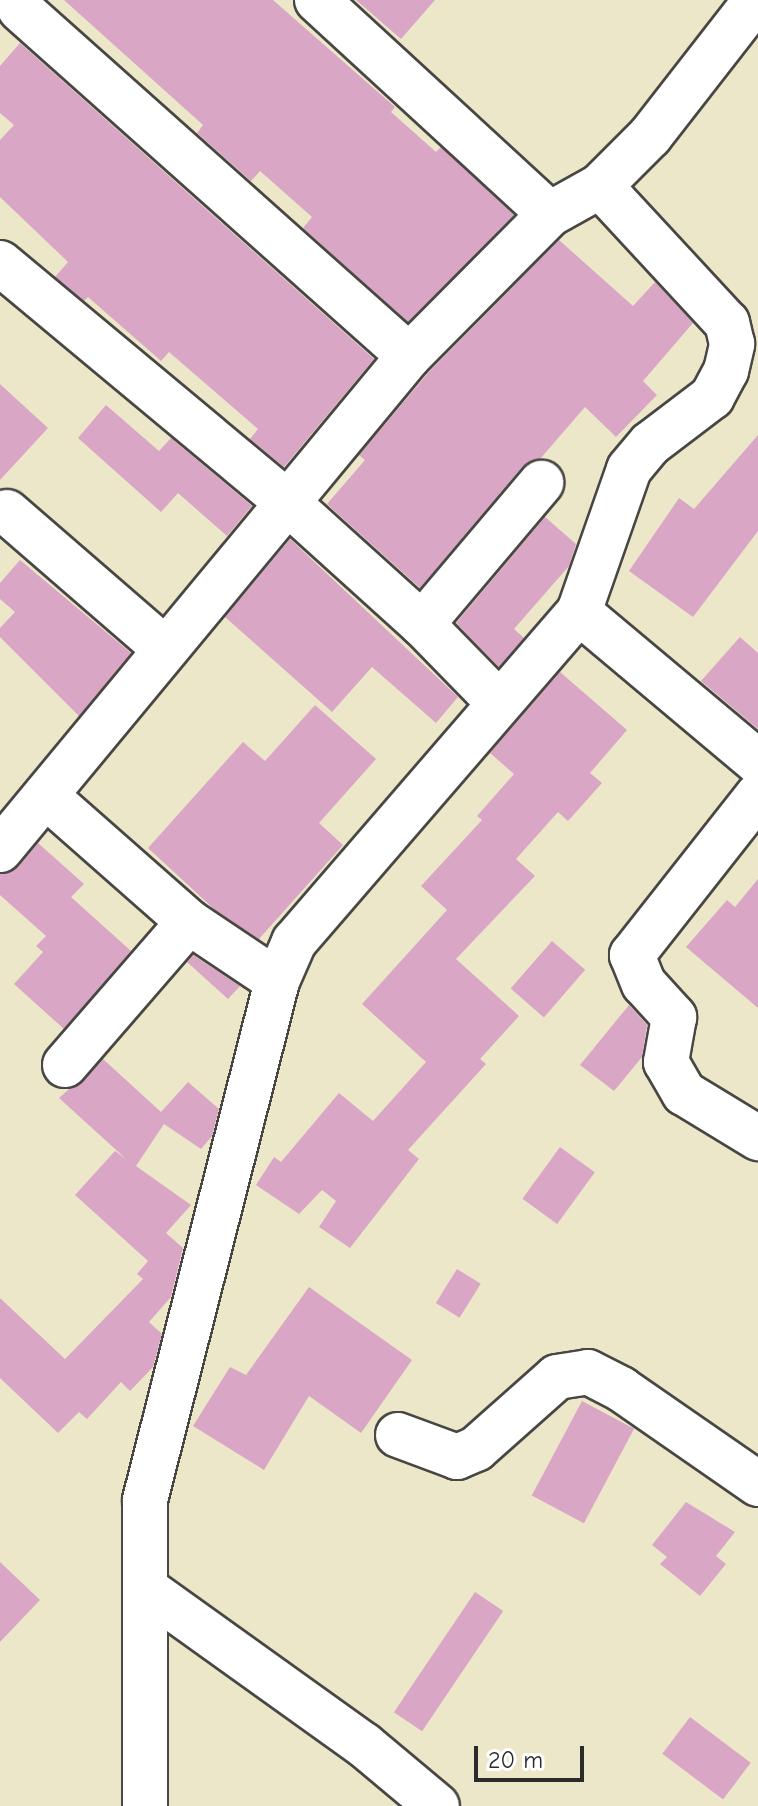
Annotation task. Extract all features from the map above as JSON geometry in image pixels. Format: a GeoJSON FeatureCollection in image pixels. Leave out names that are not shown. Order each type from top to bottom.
{"type":"FeatureCollection","features":[{"type":"Feature","properties":{"kind":"street"},"geometry":{"type":"LineString","coordinates":[[317,0],[550,214]]}},
{"type":"Feature","properties":{"kind":"street"},"geometry":{"type":"LineString","coordinates":[[0,850],[164,648],[409,356],[550,214],[600,186],[650,136],[756,0]]}},
{"type":"Feature","properties":{"kind":"street"},"geometry":{"type":"LineString","coordinates":[[16,13],[409,356]]}},
{"type":"Feature","properties":{"kind":"street"},"geometry":{"type":"LineString","coordinates":[[145,1806],[145,1500],[277,981],[294,942],[579,612],[629,469],[650,444],[712,397],[732,344],[727,323],[600,186]]}},
{"type":"Feature","properties":{"kind":"street"},"geometry":{"type":"LineString","coordinates":[[0,263],[288,503],[422,624],[499,703]]}},
{"type":"Feature","properties":{"kind":"street"},"geometry":{"type":"LineString","coordinates":[[422,624],[541,483]]}},
{"type":"Feature","properties":{"kind":"street"},"geometry":{"type":"LineString","coordinates":[[7,512],[164,648]]}},
{"type":"Feature","properties":{"kind":"street"},"geometry":{"type":"LineString","coordinates":[[579,612],[758,762]]}},
{"type":"Feature","properties":{"kind":"street"},"geometry":{"type":"LineString","coordinates":[[758,795],[632,955],[644,984],[674,1017],[666,1062],[684,1093],[758,1138]]}},
{"type":"Feature","properties":{"kind":"street"},"geometry":{"type":"LineString","coordinates":[[46,796],[189,922],[277,981]]}},
{"type":"Feature","properties":{"kind":"street"},"geometry":{"type":"LineString","coordinates":[[65,1065],[189,922]]}},
{"type":"Feature","properties":{"kind":"street"},"geometry":{"type":"LineString","coordinates":[[398,1435],[457,1457],[476,1449],[557,1377],[588,1372],[621,1389],[758,1484]]}},
{"type":"Feature","properties":{"kind":"street"},"geometry":{"type":"LineString","coordinates":[[146,1589],[364,1745],[437,1806]]}},
{"type":"Feature","properties":{"kind":"building"},"geometry":{"type":"Polygon","coordinates":[[[64,0],[273,0],[395,107],[391,112],[436,152],[441,147],[514,215],[408,322],[303,228],[312,217],[260,171],[251,181],[197,133],[203,125],[64,0]]]}},
{"type":"Feature","properties":{"kind":"building"},"geometry":{"type":"Polygon","coordinates":[[[356,0],[435,0],[401,39],[356,0]]]}},
{"type":"Feature","properties":{"kind":"building"},"geometry":{"type":"Polygon","coordinates":[[[20,43],[374,359],[284,467],[250,439],[258,429],[169,352],[161,361],[88,297],[84,301],[55,277],[68,262],[0,197],[0,140],[14,125],[0,113],[0,66],[20,43]]]}},
{"type":"Feature","properties":{"kind":"building"},"geometry":{"type":"Polygon","coordinates":[[[559,240],[633,306],[655,282],[693,323],[643,381],[657,395],[616,437],[585,407],[540,459],[522,467],[420,588],[327,504],[365,460],[359,455],[428,373],[559,240]]]}},
{"type":"Feature","properties":{"kind":"building"},"geometry":{"type":"Polygon","coordinates":[[[0,384],[48,428],[0,480],[0,384]]]}},
{"type":"Feature","properties":{"kind":"building"},"geometry":{"type":"Polygon","coordinates":[[[106,405],[159,451],[171,438],[252,506],[227,536],[178,493],[161,512],[78,438],[106,405]]]}},
{"type":"Feature","properties":{"kind":"building"},"geometry":{"type":"Polygon","coordinates":[[[758,435],[758,531],[693,617],[629,571],[679,498],[694,509],[758,435]]]}},
{"type":"Feature","properties":{"kind":"building"},"geometry":{"type":"Polygon","coordinates":[[[545,517],[576,544],[569,566],[514,629],[524,638],[499,667],[456,623],[545,517]]]}},
{"type":"Feature","properties":{"kind":"building"},"geometry":{"type":"Polygon","coordinates":[[[290,539],[458,697],[436,723],[372,667],[332,712],[225,617],[290,539]]]}},
{"type":"Feature","properties":{"kind":"building"},"geometry":{"type":"Polygon","coordinates":[[[20,560],[131,653],[79,716],[0,637],[0,628],[15,612],[0,599],[0,583],[20,560]]]}},
{"type":"Feature","properties":{"kind":"building"},"geometry":{"type":"Polygon","coordinates":[[[740,637],[758,653],[758,729],[701,681],[740,637]]]}},
{"type":"Feature","properties":{"kind":"building"},"geometry":{"type":"Polygon","coordinates":[[[560,672],[627,730],[590,773],[602,783],[568,821],[558,812],[516,859],[535,876],[456,959],[519,1016],[480,1059],[486,1064],[408,1150],[419,1159],[350,1248],[319,1227],[336,1201],[322,1190],[299,1214],[256,1185],[274,1157],[281,1162],[339,1093],[373,1121],[426,1062],[362,1004],[447,910],[421,886],[482,820],[477,816],[514,774],[490,753],[560,672]]]}},
{"type":"Feature","properties":{"kind":"building"},"geometry":{"type":"Polygon","coordinates":[[[315,705],[376,759],[319,823],[343,845],[259,939],[215,910],[148,848],[243,742],[265,761],[315,705]]]}},
{"type":"Feature","properties":{"kind":"building"},"geometry":{"type":"Polygon","coordinates":[[[38,843],[84,884],[71,897],[131,951],[64,1029],[14,984],[43,952],[36,946],[46,936],[0,895],[0,874],[19,866],[38,843]]]}},
{"type":"Feature","properties":{"kind":"building"},"geometry":{"type":"Polygon","coordinates":[[[758,879],[758,1008],[686,947],[727,900],[735,907],[758,879]]]}},
{"type":"Feature","properties":{"kind":"building"},"geometry":{"type":"Polygon","coordinates":[[[552,941],[585,970],[544,1017],[511,989],[552,941]]]}},
{"type":"Feature","properties":{"kind":"building"},"geometry":{"type":"Polygon","coordinates":[[[193,955],[240,986],[228,999],[187,962],[193,955]]]}},
{"type":"Feature","properties":{"kind":"building"},"geometry":{"type":"Polygon","coordinates":[[[629,1005],[647,1025],[642,1057],[614,1091],[580,1065],[629,1005]]]}},
{"type":"Feature","properties":{"kind":"building"},"geometry":{"type":"Polygon","coordinates":[[[103,1059],[161,1112],[188,1082],[219,1109],[212,1136],[201,1149],[164,1124],[136,1166],[191,1205],[166,1233],[183,1248],[171,1297],[149,1322],[162,1334],[153,1367],[130,1391],[121,1382],[87,1419],[79,1412],[58,1433],[0,1378],[0,1298],[65,1359],[143,1279],[137,1274],[148,1261],[75,1195],[115,1151],[126,1159],[59,1098],[103,1059]]]}},
{"type":"Feature","properties":{"kind":"building"},"geometry":{"type":"Polygon","coordinates":[[[560,1147],[595,1172],[557,1224],[522,1199],[560,1147]]]}},
{"type":"Feature","properties":{"kind":"building"},"geometry":{"type":"Polygon","coordinates":[[[457,1269],[481,1284],[460,1318],[436,1303],[457,1269]]]}},
{"type":"Feature","properties":{"kind":"building"},"geometry":{"type":"Polygon","coordinates":[[[309,1287],[412,1360],[361,1433],[309,1396],[264,1470],[193,1426],[230,1367],[246,1375],[309,1287]]]}},
{"type":"Feature","properties":{"kind":"building"},"geometry":{"type":"Polygon","coordinates":[[[582,1401],[634,1429],[584,1523],[532,1495],[582,1401]]]}},
{"type":"Feature","properties":{"kind":"building"},"geometry":{"type":"Polygon","coordinates":[[[686,1502],[735,1532],[716,1556],[726,1564],[700,1596],[660,1564],[667,1557],[652,1545],[686,1502]]]}},
{"type":"Feature","properties":{"kind":"building"},"geometry":{"type":"Polygon","coordinates":[[[0,1562],[40,1600],[0,1642],[0,1562]]]}},
{"type":"Feature","properties":{"kind":"building"},"geometry":{"type":"Polygon","coordinates":[[[475,1592],[503,1611],[422,1731],[394,1712],[475,1592]]]}},
{"type":"Feature","properties":{"kind":"building"},"geometry":{"type":"Polygon","coordinates":[[[690,1717],[751,1763],[723,1799],[662,1754],[690,1717]]]}}]}
